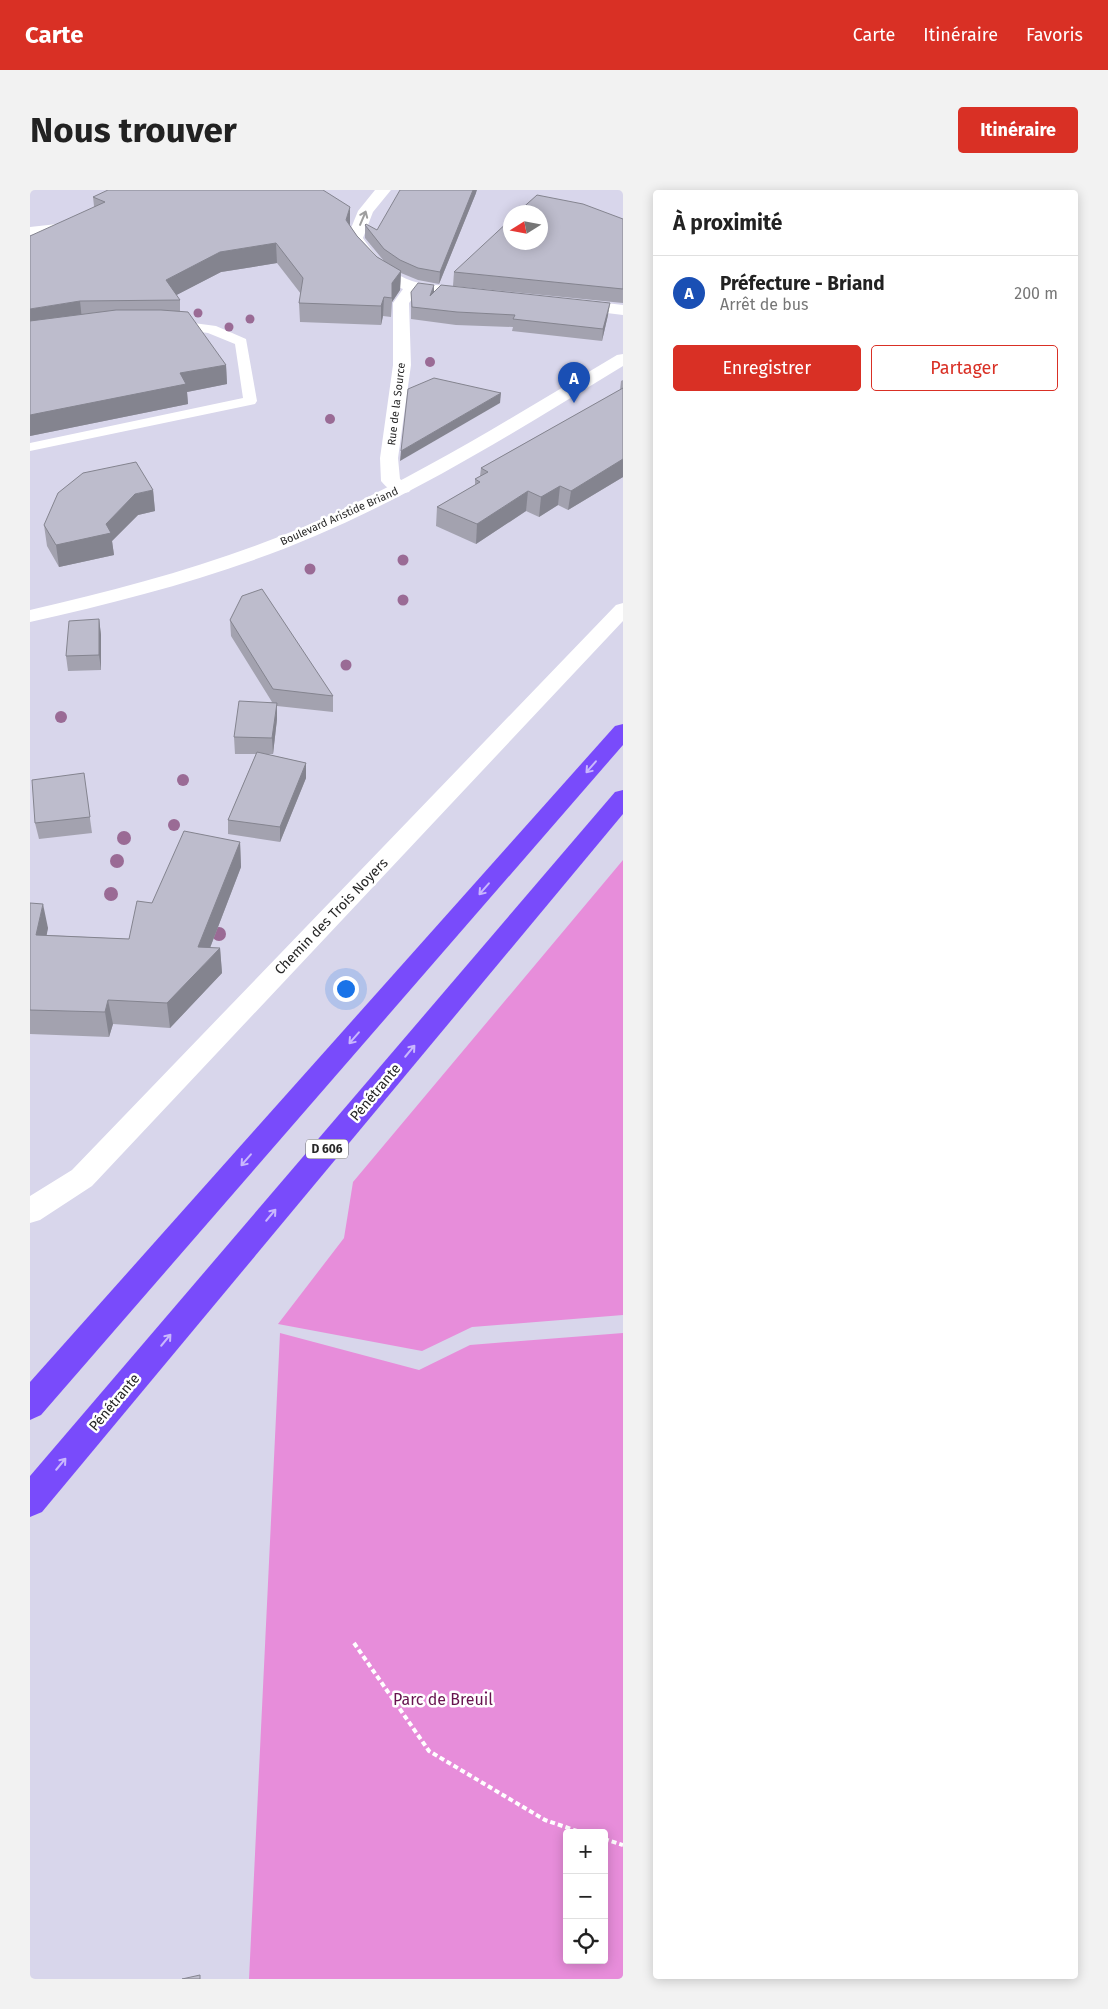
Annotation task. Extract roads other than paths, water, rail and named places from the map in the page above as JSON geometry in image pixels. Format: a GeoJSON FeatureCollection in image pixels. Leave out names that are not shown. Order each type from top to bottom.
{"type":"FeatureCollection","features":[{"type":"Feature","properties":{"kind":"main road"},"geometry":{"type":"LineString","coordinates":[[30,1406],[623,730]]}},
{"type":"Feature","properties":{"kind":"main road","name":"Pénétrante"},"geometry":{"type":"LineString","coordinates":[[30,1501],[623,798]]}},
{"type":"Feature","properties":{"kind":"street"},"geometry":{"type":"LineString","coordinates":[[383,190],[366,211],[355,238],[368,259],[393,280],[413,287],[467,294]]}},
{"type":"Feature","properties":{"kind":"street","name":"Rue de la Source"},"geometry":{"type":"LineString","coordinates":[[402,488],[391,481],[389,458],[402,365],[401,303],[413,287]]}},
{"type":"Feature","properties":{"kind":"street"},"geometry":{"type":"LineString","coordinates":[[555,302],[623,310]]}},
{"type":"Feature","properties":{"kind":"street","name":"Boulevard Aristide Briand"},"geometry":{"type":"LineString","coordinates":[[30,616],[140,589],[252,553],[345,516],[402,488],[623,359]]}},
{"type":"Feature","properties":{"kind":"street","name":"Chemin des Trois Noyers"},"geometry":{"type":"LineString","coordinates":[[30,1211],[82,1178],[623,609]]}},
{"type":"Feature","properties":{"kind":"lane"},"geometry":{"type":"LineString","coordinates":[[30,231],[58,228]]}},
{"type":"Feature","properties":{"kind":"lane"},"geometry":{"type":"LineString","coordinates":[[30,448],[250,401],[241,342],[211,329],[160,324]]}},
{"type":"Feature","properties":{"kind":"place","name":"Préfecture - Briand"},"geometry":{"type":"Point","coordinates":[574,403]}},
{"type":"Feature","properties":{"kind":"park label","name":"Parc de Breuil"},"geometry":{"type":"Point","coordinates":[443,1699]}}]}
